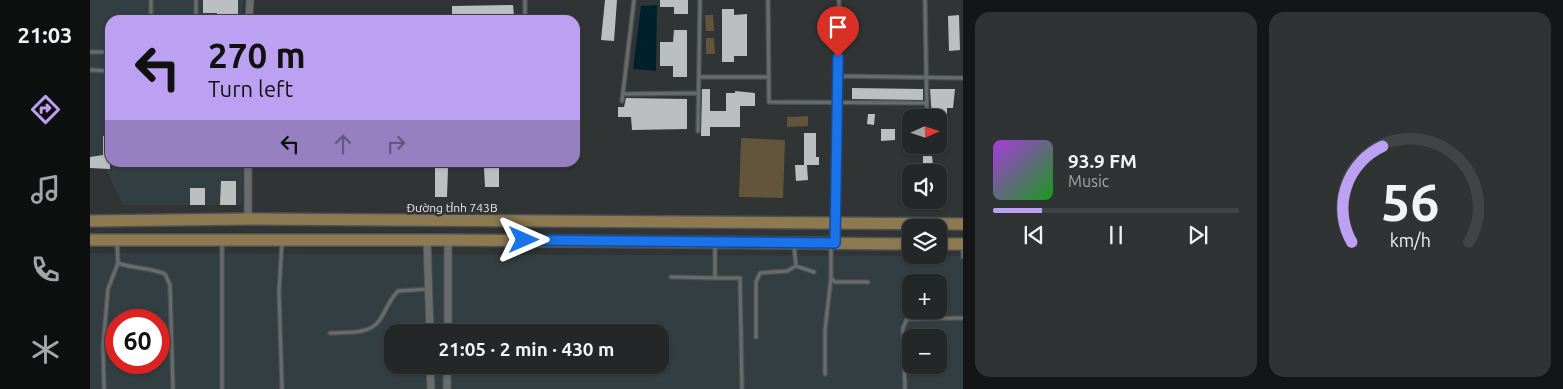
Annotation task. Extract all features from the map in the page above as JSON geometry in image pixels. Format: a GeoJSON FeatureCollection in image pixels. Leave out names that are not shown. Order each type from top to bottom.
{"type":"FeatureCollection","features":[{"type":"Feature","properties":{"kind":"main road","name":"Đường tỉnh 743B"},"geometry":{"type":"LineString","coordinates":[[90,221],[248,219],[963,224]]}},
{"type":"Feature","properties":{"kind":"main road"},"geometry":{"type":"LineString","coordinates":[[833,243],[835,224]]}},
{"type":"Feature","properties":{"kind":"main road"},"geometry":{"type":"LineString","coordinates":[[90,240],[282,239],[902,244]]}},
{"type":"Feature","properties":{"kind":"main road"},"geometry":{"type":"LineString","coordinates":[[947,244],[963,244]]}},
{"type":"Feature","properties":{"kind":"street"},"geometry":{"type":"LineString","coordinates":[[249,15],[250,0]]}},
{"type":"Feature","properties":{"kind":"street"},"geometry":{"type":"LineString","coordinates":[[248,167],[248,219]]}},
{"type":"Feature","properties":{"kind":"street"},"geometry":{"type":"LineString","coordinates":[[426,240],[430,324]]}},
{"type":"Feature","properties":{"kind":"street"},"geometry":{"type":"LineString","coordinates":[[448,240],[448,324]]}},
{"type":"Feature","properties":{"kind":"street"},"geometry":{"type":"LineString","coordinates":[[430,374],[431,389]]}},
{"type":"Feature","properties":{"kind":"street"},"geometry":{"type":"LineString","coordinates":[[448,374],[448,389]]}},
{"type":"Feature","properties":{"kind":"lane"},"geometry":{"type":"LineString","coordinates":[[151,0],[151,15]]}},
{"type":"Feature","properties":{"kind":"lane"},"geometry":{"type":"LineString","coordinates":[[196,0],[196,15]]}},
{"type":"Feature","properties":{"kind":"lane"},"geometry":{"type":"LineString","coordinates":[[525,0],[525,15]]}},
{"type":"Feature","properties":{"kind":"lane"},"geometry":{"type":"LineString","coordinates":[[622,101],[634,0]]}},
{"type":"Feature","properties":{"kind":"lane"},"geometry":{"type":"LineString","coordinates":[[698,131],[700,0]]}},
{"type":"Feature","properties":{"kind":"lane"},"geometry":{"type":"LineString","coordinates":[[768,0],[769,102],[927,103]]}},
{"type":"Feature","properties":{"kind":"lane"},"geometry":{"type":"LineString","coordinates":[[835,224],[840,0]]}},
{"type":"Feature","properties":{"kind":"lane"},"geometry":{"type":"LineString","coordinates":[[925,0],[927,109]]}},
{"type":"Feature","properties":{"kind":"lane"},"geometry":{"type":"LineString","coordinates":[[90,52],[105,52]]}},
{"type":"Feature","properties":{"kind":"lane"},"geometry":{"type":"LineString","coordinates":[[90,70],[105,71]]}},
{"type":"Feature","properties":{"kind":"lane"},"geometry":{"type":"LineString","coordinates":[[838,76],[963,78]]}},
{"type":"Feature","properties":{"kind":"lane"},"geometry":{"type":"LineString","coordinates":[[699,77],[769,77]]}},
{"type":"Feature","properties":{"kind":"lane"},"geometry":{"type":"LineString","coordinates":[[623,94],[699,93]]}},
{"type":"Feature","properties":{"kind":"lane"},"geometry":{"type":"LineString","coordinates":[[104,389],[102,346],[108,289],[118,263],[116,239]]}},
{"type":"Feature","properties":{"kind":"lane"},"geometry":{"type":"LineString","coordinates":[[222,239],[222,389]]}},
{"type":"Feature","properties":{"kind":"lane"},"geometry":{"type":"LineString","coordinates":[[282,239],[279,292],[282,389]]}},
{"type":"Feature","properties":{"kind":"lane"},"geometry":{"type":"LineString","coordinates":[[715,242],[715,278]]}},
{"type":"Feature","properties":{"kind":"lane"},"geometry":{"type":"LineString","coordinates":[[794,243],[796,266]]}},
{"type":"Feature","properties":{"kind":"lane"},"geometry":{"type":"LineString","coordinates":[[824,374],[825,330],[833,243]]}},
{"type":"Feature","properties":{"kind":"lane"},"geometry":{"type":"LineString","coordinates":[[963,244],[963,257]]}},
{"type":"Feature","properties":{"kind":"lane"},"geometry":{"type":"LineString","coordinates":[[118,263],[128,267],[157,270],[165,274],[168,279],[171,295],[173,389]]}},
{"type":"Feature","properties":{"kind":"lane"},"geometry":{"type":"LineString","coordinates":[[796,266],[814,272]]}},
{"type":"Feature","properties":{"kind":"lane"},"geometry":{"type":"LineString","coordinates":[[756,337],[756,282],[760,272],[788,271],[796,266]]}},
{"type":"Feature","properties":{"kind":"lane"},"geometry":{"type":"LineString","coordinates":[[671,277],[740,278],[742,389]]}},
{"type":"Feature","properties":{"kind":"lane"},"geometry":{"type":"LineString","coordinates":[[831,278],[835,282],[868,282]]}},
{"type":"Feature","properties":{"kind":"lane"},"geometry":{"type":"LineString","coordinates":[[330,333],[368,329],[378,323],[398,291],[428,289]]}},
{"type":"Feature","properties":{"kind":"lane"},"geometry":{"type":"LineString","coordinates":[[905,389],[903,328],[907,319],[963,318]]}},
{"type":"Feature","properties":{"kind":"shaded area"},"geometry":{"type":"Polygon","coordinates":[[[90,0],[243,0],[243,15],[105,15],[105,167],[243,167],[242,205],[123,205],[103,163],[90,163],[90,0]]]}},
{"type":"Feature","properties":{"kind":"shaded area"},"geometry":{"type":"Polygon","coordinates":[[[705,15],[713,15],[714,31],[706,31],[705,15]]]}},
{"type":"Feature","properties":{"kind":"shaded area"},"geometry":{"type":"Polygon","coordinates":[[[706,38],[714,38],[715,54],[706,54],[706,38]]]}},
{"type":"Feature","properties":{"kind":"shaded area"},"geometry":{"type":"Polygon","coordinates":[[[808,116],[808,126],[787,127],[787,117],[808,116]]]}},
{"type":"Feature","properties":{"kind":"shaded area"},"geometry":{"type":"Polygon","coordinates":[[[741,138],[785,140],[783,198],[739,197],[741,138]]]}},
{"type":"Feature","properties":{"kind":"shaded area"},"geometry":{"type":"Polygon","coordinates":[[[90,253],[902,256],[902,264],[947,264],[947,256],[963,256],[963,389],[90,389],[90,253]]]}},
{"type":"Feature","properties":{"kind":"water"},"geometry":{"type":"Polygon","coordinates":[[[657,5],[656,71],[633,69],[641,6],[657,5]]]}},
{"type":"Feature","properties":{"kind":"building"},"geometry":{"type":"Polygon","coordinates":[[[203,0],[238,0],[238,15],[203,13],[203,0]]]}},
{"type":"Feature","properties":{"kind":"building"},"geometry":{"type":"Polygon","coordinates":[[[605,0],[617,0],[614,41],[601,40],[605,0]]]}},
{"type":"Feature","properties":{"kind":"building"},"geometry":{"type":"Polygon","coordinates":[[[660,0],[688,0],[688,14],[674,14],[674,7],[660,7],[660,0]]]}},
{"type":"Feature","properties":{"kind":"building"},"geometry":{"type":"Polygon","coordinates":[[[513,5],[514,15],[452,15],[452,6],[513,5]]]}},
{"type":"Feature","properties":{"kind":"building"},"geometry":{"type":"Polygon","coordinates":[[[722,9],[734,9],[734,15],[747,14],[747,56],[734,56],[734,62],[722,62],[722,9]]]}},
{"type":"Feature","properties":{"kind":"building"},"geometry":{"type":"Polygon","coordinates":[[[959,15],[960,50],[949,51],[948,16],[959,15]]]}},
{"type":"Feature","properties":{"kind":"building"},"geometry":{"type":"Polygon","coordinates":[[[674,30],[687,30],[687,77],[673,77],[673,66],[660,66],[660,42],[673,42],[674,30]]]}},
{"type":"Feature","properties":{"kind":"building"},"geometry":{"type":"Polygon","coordinates":[[[852,88],[923,89],[923,100],[852,99],[852,88]]]}},
{"type":"Feature","properties":{"kind":"building"},"geometry":{"type":"Polygon","coordinates":[[[702,89],[710,89],[710,111],[726,111],[726,93],[735,93],[735,91],[755,93],[755,106],[740,106],[740,127],[710,127],[710,136],[701,136],[702,89]]]}},
{"type":"Feature","properties":{"kind":"building"},"geometry":{"type":"Polygon","coordinates":[[[930,89],[955,89],[953,108],[931,109],[930,89]]]}},
{"type":"Feature","properties":{"kind":"building"},"geometry":{"type":"Polygon","coordinates":[[[626,98],[687,99],[687,129],[632,130],[631,117],[618,117],[618,107],[624,107],[626,98]]]}},
{"type":"Feature","properties":{"kind":"building"},"geometry":{"type":"Polygon","coordinates":[[[868,114],[875,114],[874,125],[867,124],[868,114]]]}},
{"type":"Feature","properties":{"kind":"building"},"geometry":{"type":"Polygon","coordinates":[[[881,129],[895,129],[895,140],[881,141],[881,129]]]}},
{"type":"Feature","properties":{"kind":"building"},"geometry":{"type":"Polygon","coordinates":[[[804,133],[816,133],[816,157],[819,157],[819,165],[807,165],[808,180],[796,181],[795,165],[804,165],[804,133]]]}},
{"type":"Feature","properties":{"kind":"building"},"geometry":{"type":"Polygon","coordinates":[[[103,136],[105,136],[105,167],[110,167],[110,169],[90,168],[90,157],[103,155],[103,136]]]}},
{"type":"Feature","properties":{"kind":"building"},"geometry":{"type":"Polygon","coordinates":[[[923,156],[932,156],[933,164],[923,164],[923,156]]]}},
{"type":"Feature","properties":{"kind":"building"},"geometry":{"type":"Polygon","coordinates":[[[435,167],[533,167],[499,168],[499,187],[485,187],[484,168],[448,168],[447,197],[435,197],[435,167]]]}},
{"type":"Feature","properties":{"kind":"building"},"geometry":{"type":"Polygon","coordinates":[[[221,181],[236,181],[236,205],[220,205],[221,181]]]}},
{"type":"Feature","properties":{"kind":"building"},"geometry":{"type":"Polygon","coordinates":[[[190,188],[205,188],[205,205],[190,205],[190,188]]]}},
{"type":"Feature","properties":{"kind":"route"},"geometry":{"type":"LineString","coordinates":[[524,240],[835,243],[838,57]]}}]}
